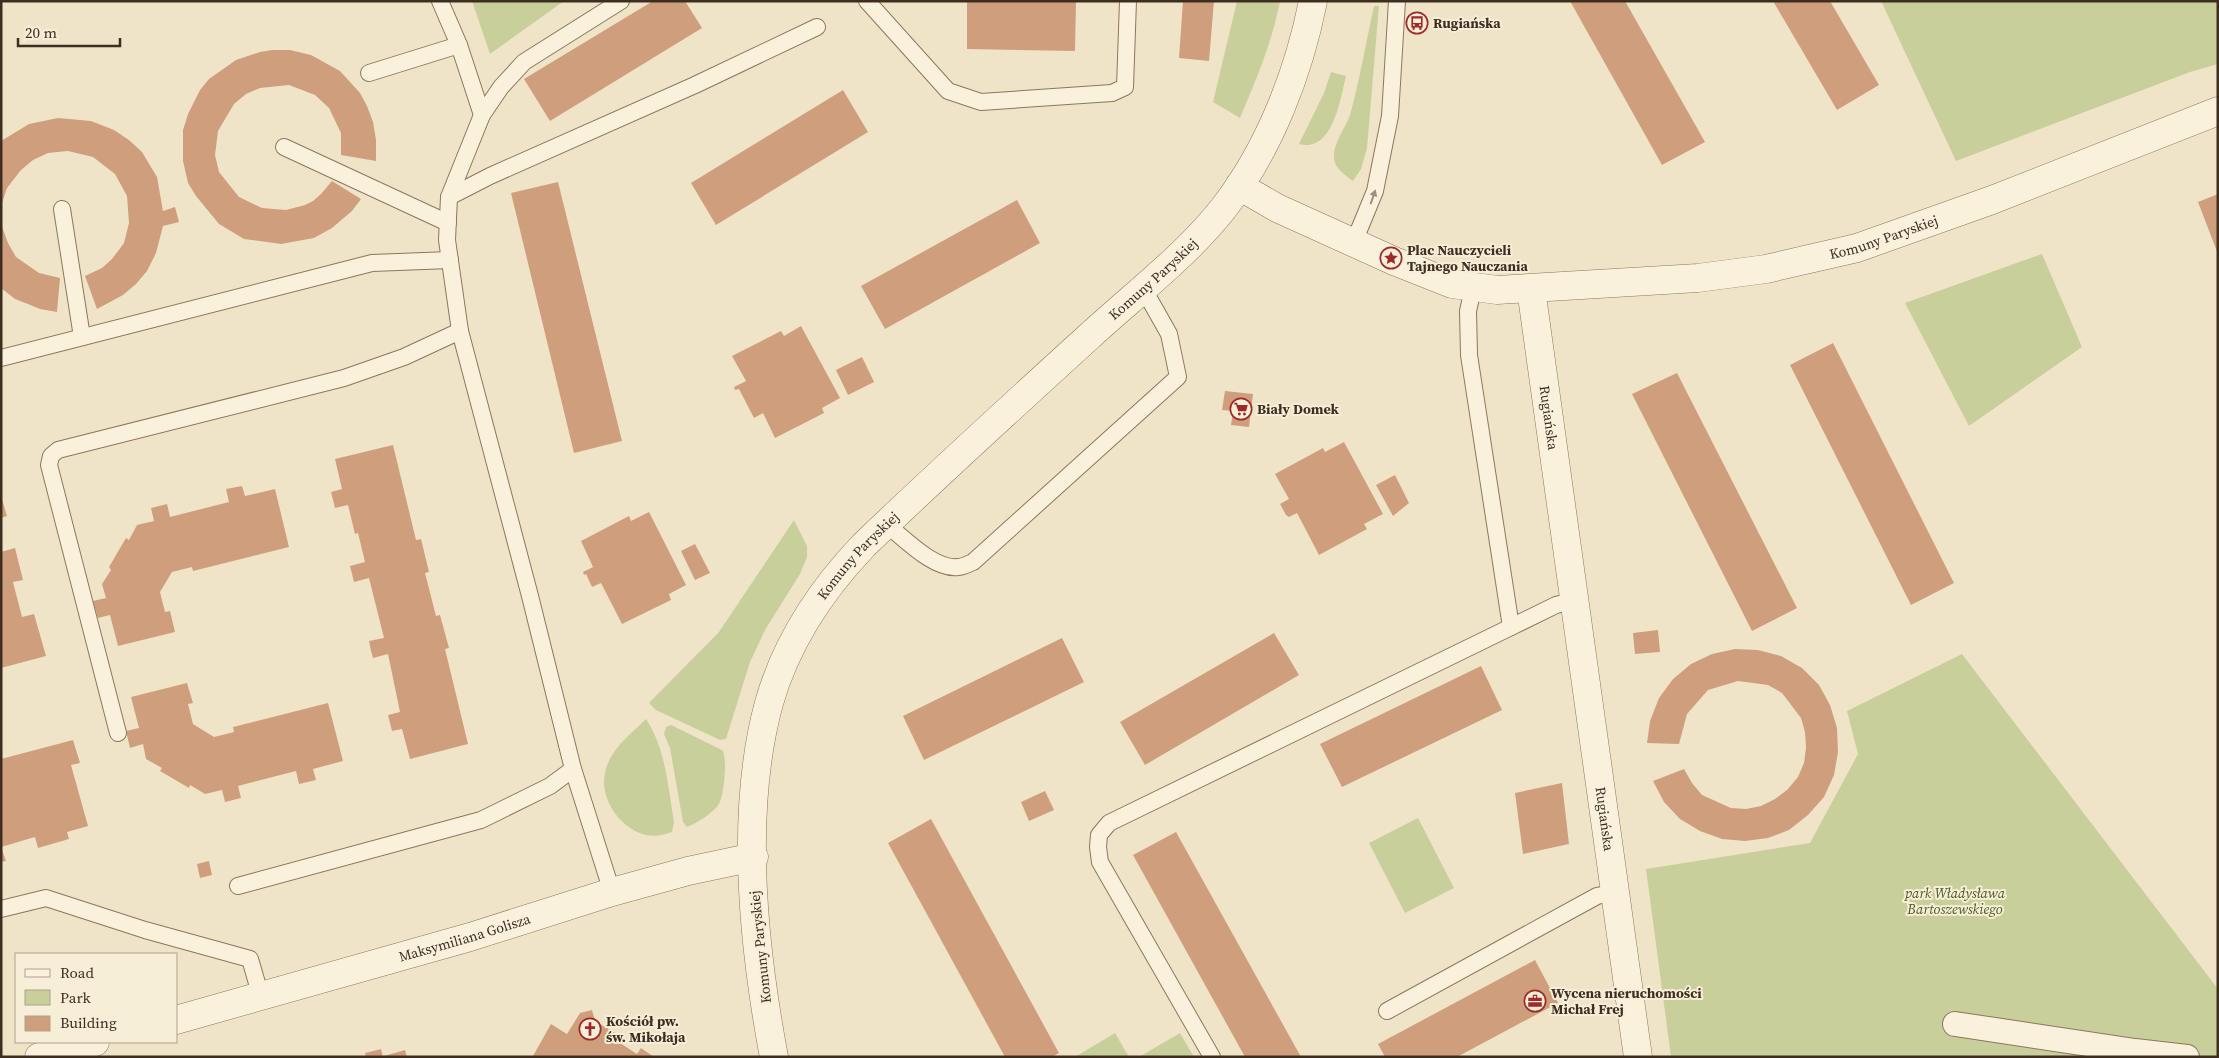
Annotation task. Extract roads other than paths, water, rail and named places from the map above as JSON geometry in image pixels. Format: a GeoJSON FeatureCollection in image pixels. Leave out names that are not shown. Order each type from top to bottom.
{"type":"FeatureCollection","features":[{"type":"Feature","properties":{"kind":"street"},"geometry":{"type":"LineString","coordinates":[[1313,1],[1302,48],[1288,86],[1270,130],[1239,186],[1277,208],[1441,281],[1473,289],[1531,288]]}},
{"type":"Feature","properties":{"kind":"street","name":"Komuny Paryskiej"},"geometry":{"type":"LineString","coordinates":[[1531,288],[1732,275],[1857,248],[1992,200],[2218,112]]}},
{"type":"Feature","properties":{"kind":"street","name":"Komuny Paryskiej"},"geometry":{"type":"LineString","coordinates":[[774,1057],[760,977],[755,923],[753,811],[759,756],[770,702],[779,676],[801,629],[846,564],[886,524],[1202,232],[1239,186]]}},
{"type":"Feature","properties":{"kind":"street","name":"Rugiańska"},"geometry":{"type":"LineString","coordinates":[[1531,288],[1638,1057]]}},
{"type":"Feature","properties":{"kind":"street","name":"Maksymiliana Golisza"},"geometry":{"type":"LineString","coordinates":[[178,1019],[488,932],[612,892],[754,857]]}},
{"type":"Feature","properties":{"kind":"street"},"geometry":{"type":"LineString","coordinates":[[1955,1024],[2187,1057]]}},
{"type":"Feature","properties":{"kind":"street"},"geometry":{"type":"LineString","coordinates":[[39,1057],[91,1043]]}},
{"type":"Feature","properties":{"kind":"lane"},"geometry":{"type":"LineString","coordinates":[[440,1],[459,45],[482,115]]}},
{"type":"Feature","properties":{"kind":"lane"},"geometry":{"type":"LineString","coordinates":[[612,892],[573,769],[530,596],[460,331],[447,240],[449,197],[482,115],[502,87],[524,62],[620,1]]}},
{"type":"Feature","properties":{"kind":"lane"},"geometry":{"type":"LineString","coordinates":[[867,1],[948,90],[981,102],[1112,94],[1125,87],[1128,1]]}},
{"type":"Feature","properties":{"kind":"lane"},"geometry":{"type":"LineString","coordinates":[[1354,242],[1375,191],[1390,116],[1397,1]]}},
{"type":"Feature","properties":{"kind":"lane"},"geometry":{"type":"LineString","coordinates":[[449,197],[490,176],[695,85],[817,27]]}},
{"type":"Feature","properties":{"kind":"lane"},"geometry":{"type":"LineString","coordinates":[[369,74],[459,45]]}},
{"type":"Feature","properties":{"kind":"lane"},"geometry":{"type":"LineString","coordinates":[[284,147],[448,223]]}},
{"type":"Feature","properties":{"kind":"lane"},"geometry":{"type":"LineString","coordinates":[[62,208],[82,337]]}},
{"type":"Feature","properties":{"kind":"lane"},"geometry":{"type":"LineString","coordinates":[[1,358],[372,263],[450,260]]}},
{"type":"Feature","properties":{"kind":"lane"},"geometry":{"type":"LineString","coordinates":[[886,524],[930,559],[944,566],[959,568],[972,562],[1178,377],[1169,334],[1143,288]]}},
{"type":"Feature","properties":{"kind":"lane"},"geometry":{"type":"LineString","coordinates":[[1473,289],[1468,311],[1469,355],[1511,626]]}},
{"type":"Feature","properties":{"kind":"lane"},"geometry":{"type":"LineString","coordinates":[[118,733],[49,465],[51,456],[58,450],[344,378],[404,357],[460,331]]}},
{"type":"Feature","properties":{"kind":"lane"},"geometry":{"type":"LineString","coordinates":[[1212,1057],[1100,862],[1099,835],[1109,823],[1511,626],[1556,605],[1575,600]]}},
{"type":"Feature","properties":{"kind":"lane"},"geometry":{"type":"LineString","coordinates":[[238,886],[481,820],[550,786],[573,769]]}},
{"type":"Feature","properties":{"kind":"lane"},"geometry":{"type":"LineString","coordinates":[[1388,1011],[1597,896],[1616,892]]}},
{"type":"Feature","properties":{"kind":"lane"},"geometry":{"type":"LineString","coordinates":[[1,909],[46,898],[145,930],[250,959],[261,997]]}},
{"type":"Feature","properties":{"kind":"place","name":"Rugiańska"},"geometry":{"type":"Point","coordinates":[1417,23]}},
{"type":"Feature","properties":{"kind":"place","name":"Plac Nauczycieli Tajnego Nauczania"},"geometry":{"type":"Point","coordinates":[1391,258]}},
{"type":"Feature","properties":{"kind":"place","name":"Biały Domek"},"geometry":{"type":"Point","coordinates":[1241,409]}},
{"type":"Feature","properties":{"kind":"place","name":"Wycena nieruchomości Michał Frej"},"geometry":{"type":"Point","coordinates":[1535,1001]}},
{"type":"Feature","properties":{"kind":"place","name":"Kościół pw. św. Mikołaja"},"geometry":{"type":"Point","coordinates":[590,1029]}},
{"type":"Feature","properties":{"kind":"park label","name":"park Władysława Bartoszewskiego"},"geometry":{"type":"Point","coordinates":[1955,902]}}]}
